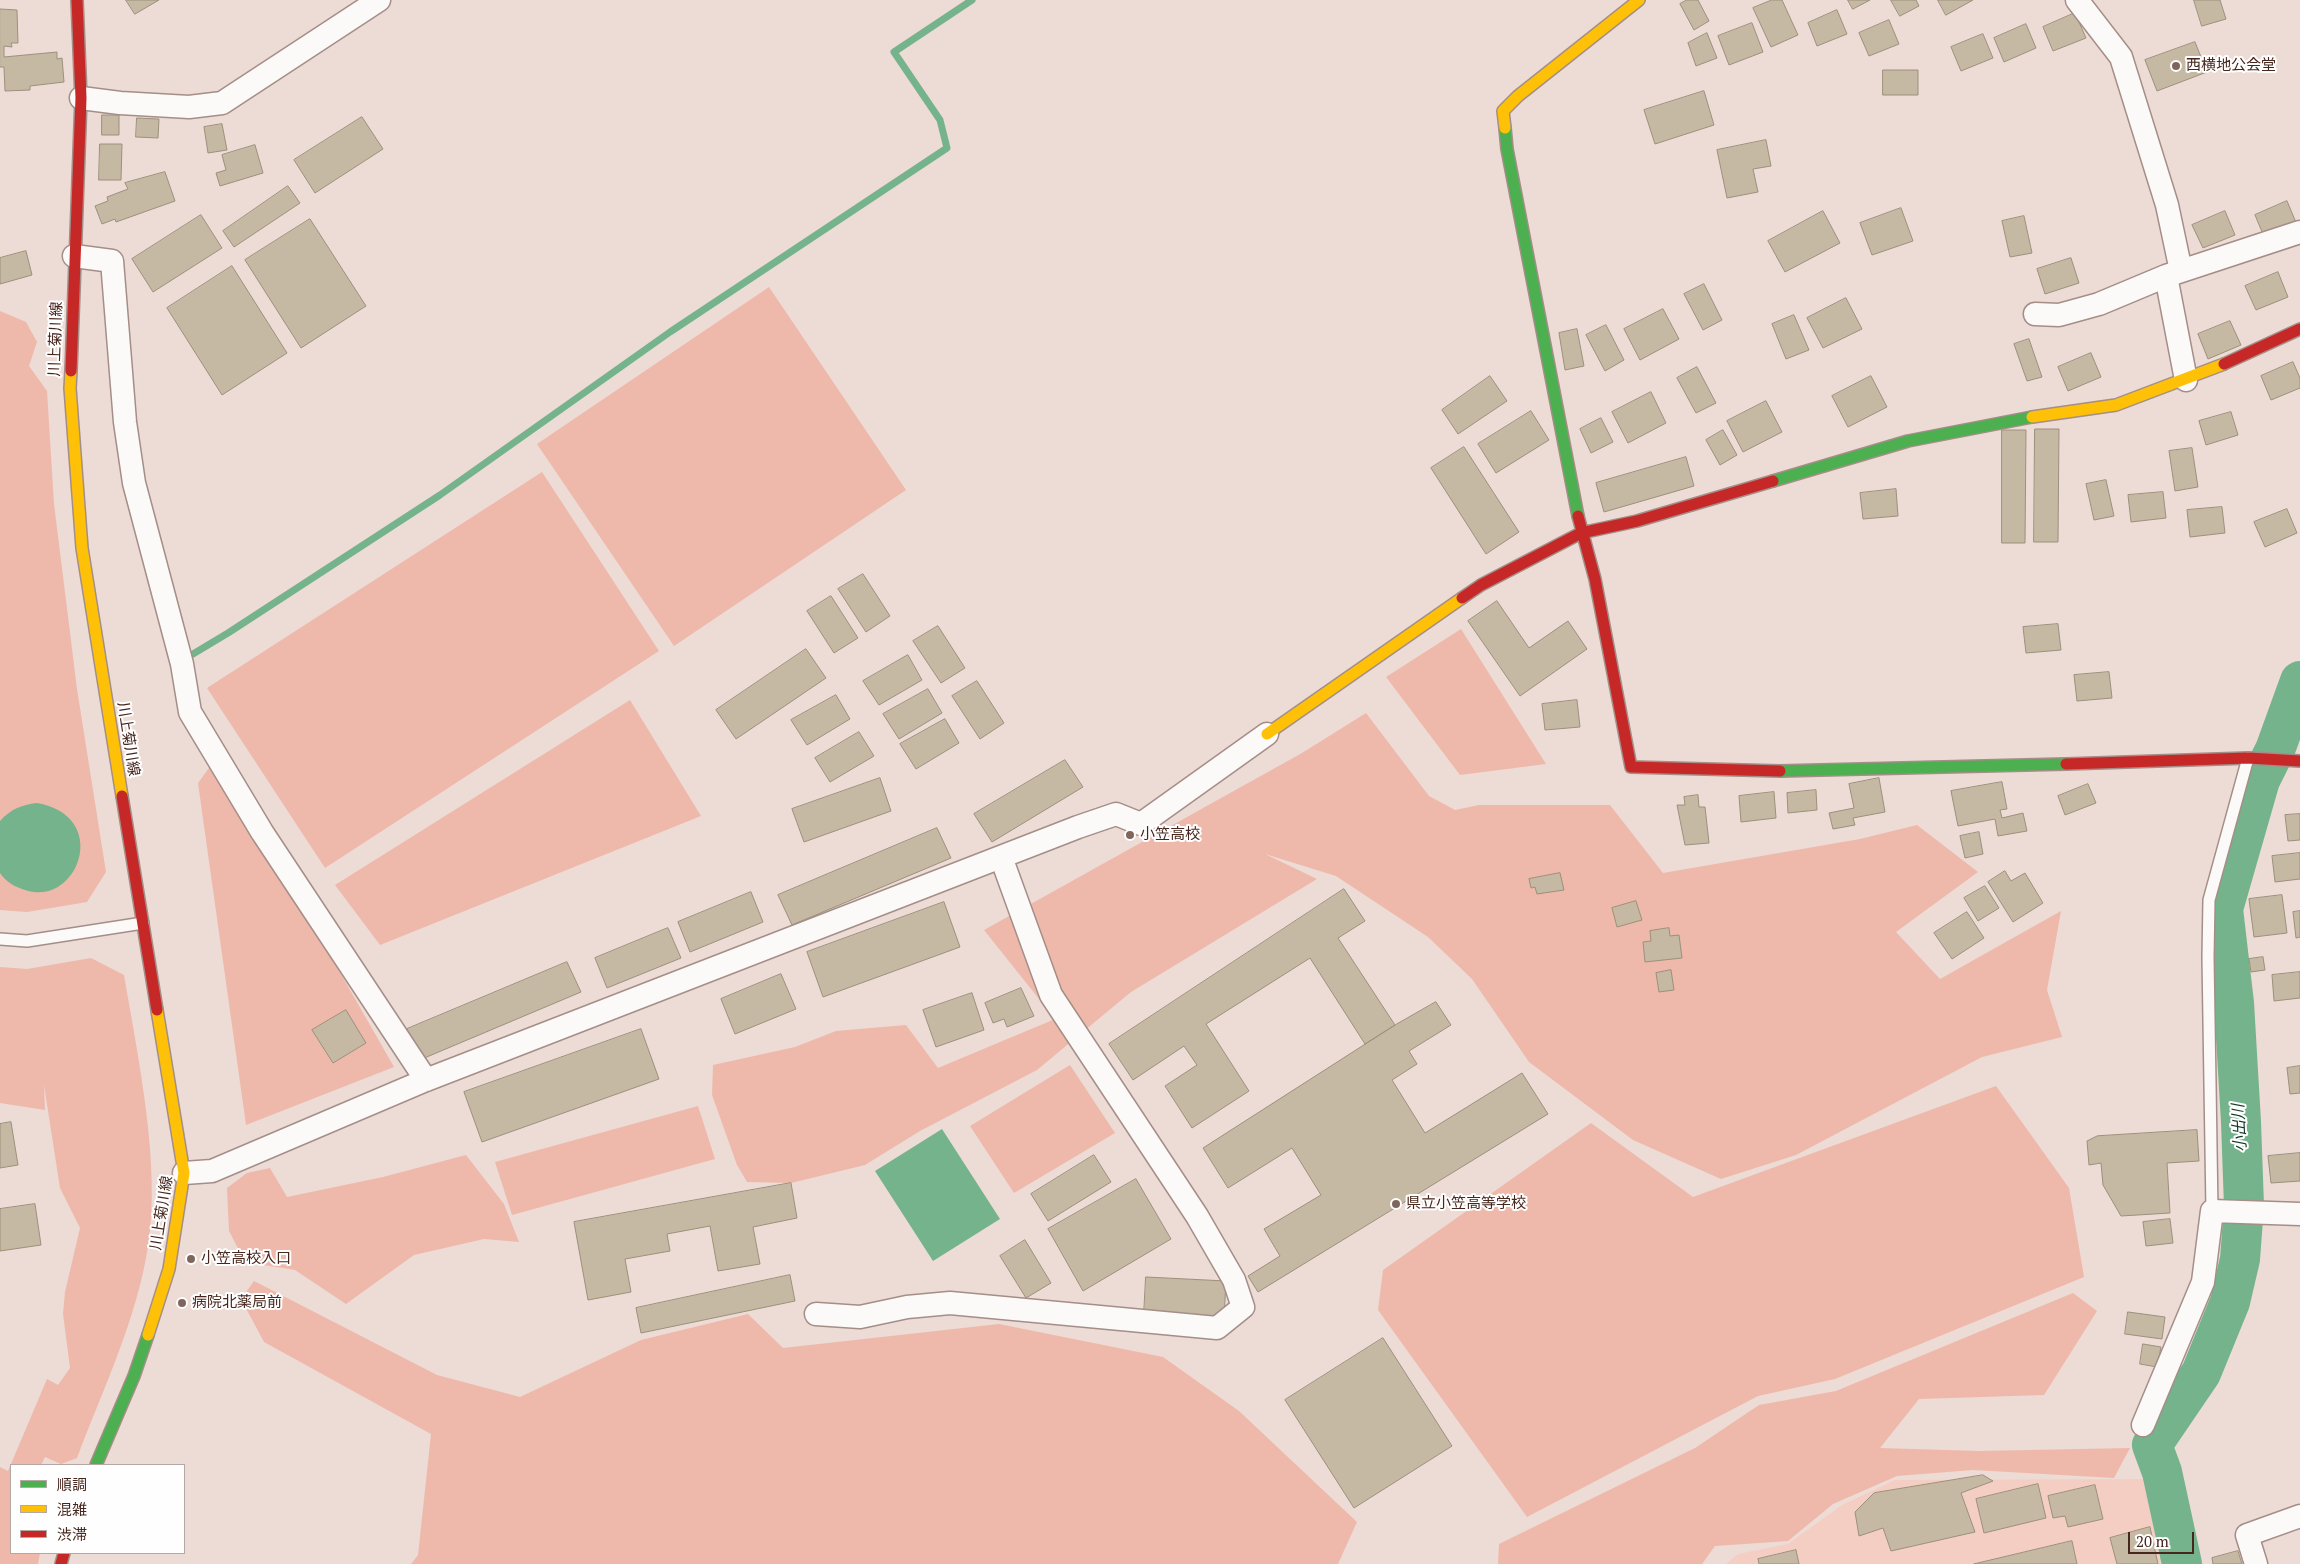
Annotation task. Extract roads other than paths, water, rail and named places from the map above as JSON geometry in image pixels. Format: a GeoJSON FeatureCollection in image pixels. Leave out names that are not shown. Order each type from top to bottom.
{"type":"FeatureCollection","features":[{"type":"Feature","properties":{"kind":"street","name":"川上菊川線"},"geometry":{"type":"LineString","coordinates":[[77,0],[81,98],[70,388],[82,548],[184,1173],[169,1269],[134,1376],[96,1464]]}},
{"type":"Feature","properties":{"kind":"street"},"geometry":{"type":"LineString","coordinates":[[81,98],[120,103],[189,107],[222,103],[379,0]]}},
{"type":"Feature","properties":{"kind":"street"},"geometry":{"type":"LineString","coordinates":[[1639,0],[1518,96],[1503,111],[1507,150],[1581,533],[1595,579],[1631,767],[1761,772],[1811,769],[2248,758],[2296,760]]}},
{"type":"Feature","properties":{"kind":"street"},"geometry":{"type":"LineString","coordinates":[[2077,0],[2121,57],[2167,205],[2186,380]]}},
{"type":"Feature","properties":{"kind":"street"},"geometry":{"type":"LineString","coordinates":[[2035,314],[2059,315],[2099,304],[2173,274],[2300,232]]}},
{"type":"Feature","properties":{"kind":"street"},"geometry":{"type":"LineString","coordinates":[[74,256],[112,261],[124,422],[134,483],[182,664],[190,712],[262,832],[426,1080]]}},
{"type":"Feature","properties":{"kind":"street"},"geometry":{"type":"LineString","coordinates":[[184,1173],[212,1171],[426,1080],[1116,814],[1141,824],[1480,585],[1581,533],[1637,521],[1908,441],[2007,421],[2116,405],[2186,380],[2300,329]]}},
{"type":"Feature","properties":{"kind":"street"},"geometry":{"type":"LineString","coordinates":[[816,1314],[860,1318],[907,1308],[950,1303],[1217,1328],[1243,1307],[1234,1280],[1197,1216],[1051,995],[1001,857]]}},
{"type":"Feature","properties":{"kind":"street"},"geometry":{"type":"LineString","coordinates":[[2142,1425],[2203,1282],[2219,1211],[2300,1214]]}},
{"type":"Feature","properties":{"kind":"street"},"geometry":{"type":"LineString","coordinates":[[2256,1564],[2247,1535],[2299,1518]]}},
{"type":"Feature","properties":{"kind":"lane"},"geometry":{"type":"LineString","coordinates":[[2219,1211],[2208,957],[2209,900],[2248,758]]}},
{"type":"Feature","properties":{"kind":"lane"},"geometry":{"type":"LineString","coordinates":[[0,939],[27,941],[142,922]]}},
{"type":"Feature","properties":{"kind":"waterway"},"geometry":{"type":"LineString","coordinates":[[193,654],[440,495],[670,332],[947,148],[940,120],[894,52],[972,0]]}},
{"type":"Feature","properties":{"kind":"waterway","name":"小出川"},"geometry":{"type":"LineString","coordinates":[[2182,1564],[2162,1472],[2152,1445],[2201,1373],[2230,1302],[2240,1259],[2244,1206],[2234,1003],[2223,909],[2260,780],[2275,750],[2300,681]]}},
{"type":"Feature","properties":{"kind":"place","name":"西横地公会堂"},"geometry":{"type":"Point","coordinates":[2176,66]}},
{"type":"Feature","properties":{"kind":"place","name":"小笠高校"},"geometry":{"type":"Point","coordinates":[1130,835]}},
{"type":"Feature","properties":{"kind":"place","name":"県立小笠高等学校"},"geometry":{"type":"Point","coordinates":[1396,1204]}},
{"type":"Feature","properties":{"kind":"place","name":"小笠高校入口"},"geometry":{"type":"Point","coordinates":[191,1259]}},
{"type":"Feature","properties":{"kind":"place","name":"病院北薬局前"},"geometry":{"type":"Point","coordinates":[182,1303]}}]}
